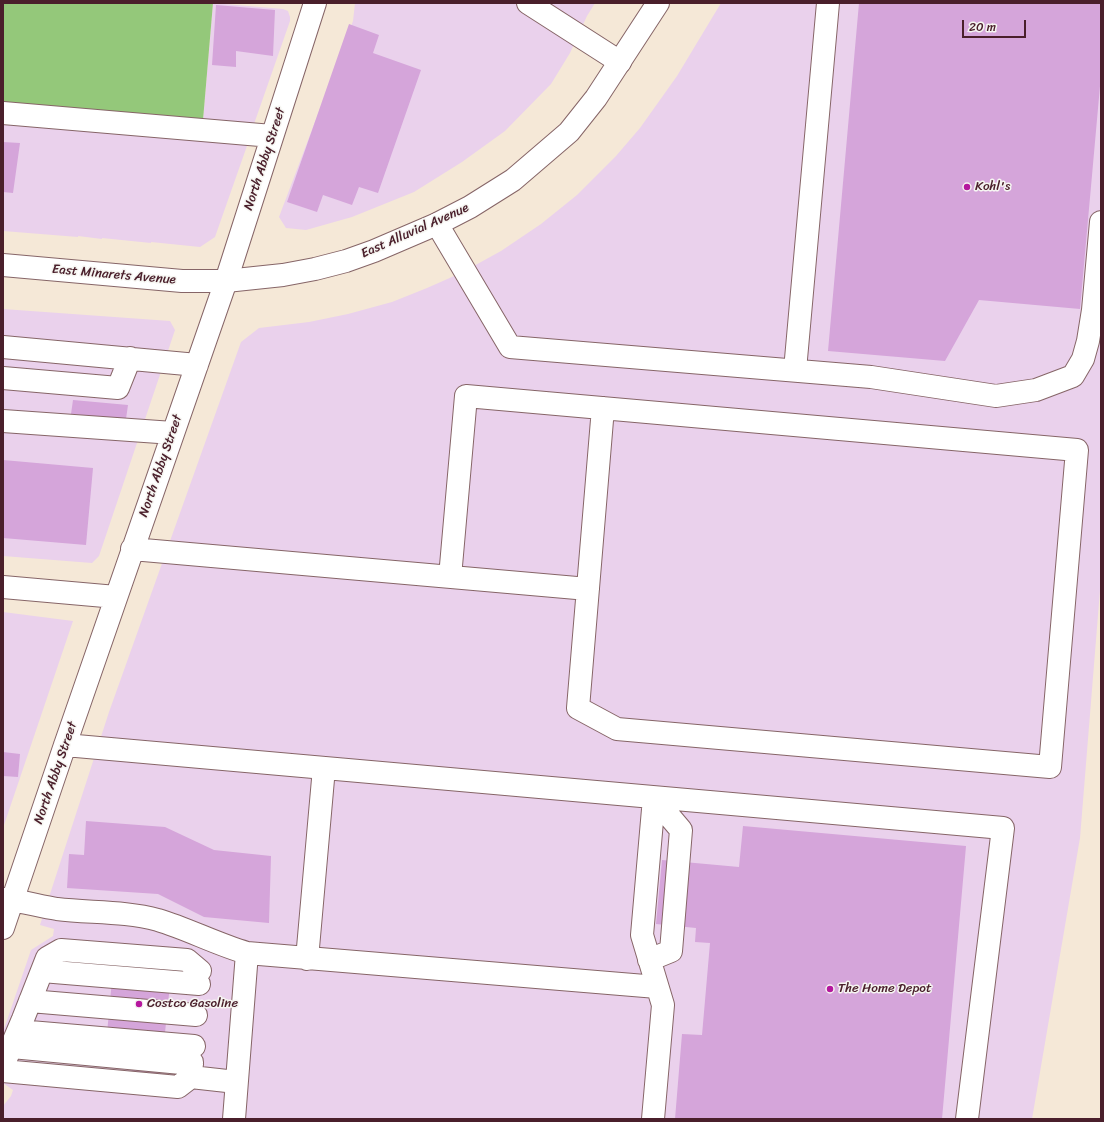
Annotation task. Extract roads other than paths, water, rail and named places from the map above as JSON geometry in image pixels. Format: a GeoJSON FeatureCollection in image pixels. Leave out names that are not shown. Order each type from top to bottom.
{"type":"FeatureCollection","features":[{"type":"Feature","properties":{"kind":"street","name":"North Abby Street"},"geometry":{"type":"LineString","coordinates":[[3,928],[8,900],[65,745],[226,281],[315,3]]}},
{"type":"Feature","properties":{"kind":"street"},"geometry":{"type":"LineString","coordinates":[[528,3],[620,62]]}},
{"type":"Feature","properties":{"kind":"street","name":"East Alluvial Avenue"},"geometry":{"type":"LineString","coordinates":[[226,281],[283,275],[346,261],[374,251],[437,224],[470,207],[513,180],[563,136],[596,98],[658,3]]}},
{"type":"Feature","properties":{"kind":"street"},"geometry":{"type":"LineString","coordinates":[[795,370],[828,3]]}},
{"type":"Feature","properties":{"kind":"street"},"geometry":{"type":"LineString","coordinates":[[3,113],[272,136]]}},
{"type":"Feature","properties":{"kind":"street"},"geometry":{"type":"LineString","coordinates":[[437,224],[510,346],[871,377],[996,396],[1036,390],[1073,376],[1083,359],[1088,341],[1093,310],[1101,222]]}},
{"type":"Feature","properties":{"kind":"street","name":"East Minarets Avenue"},"geometry":{"type":"LineString","coordinates":[[3,265],[182,281],[226,281]]}},
{"type":"Feature","properties":{"kind":"street"},"geometry":{"type":"LineString","coordinates":[[3,347],[197,365]]}},
{"type":"Feature","properties":{"kind":"street"},"geometry":{"type":"LineString","coordinates":[[3,378],[118,388],[130,358]]}},
{"type":"Feature","properties":{"kind":"street"},"geometry":{"type":"LineString","coordinates":[[450,577],[466,396],[604,408],[1077,450],[1050,767],[617,729],[578,708],[604,408]]}},
{"type":"Feature","properties":{"kind":"street"},"geometry":{"type":"LineString","coordinates":[[3,421],[173,433]]}},
{"type":"Feature","properties":{"kind":"street"},"geometry":{"type":"LineString","coordinates":[[132,549],[588,588]]}},
{"type":"Feature","properties":{"kind":"street"},"geometry":{"type":"LineString","coordinates":[[3,587],[116,597]]}},
{"type":"Feature","properties":{"kind":"street"},"geometry":{"type":"LineString","coordinates":[[65,745],[1003,828],[967,1119]]}},
{"type":"Feature","properties":{"kind":"street"},"geometry":{"type":"LineString","coordinates":[[307,959],[324,768]]}},
{"type":"Feature","properties":{"kind":"street"},"geometry":{"type":"LineString","coordinates":[[654,798],[642,935],[663,1005],[654,1119]]}},
{"type":"Feature","properties":{"kind":"street"},"geometry":{"type":"LineString","coordinates":[[649,960],[671,951],[681,830],[654,798]]}},
{"type":"Feature","properties":{"kind":"street"},"geometry":{"type":"LineString","coordinates":[[8,900],[56,908],[134,916],[156,920],[179,927],[212,942],[247,953],[657,988]]}},
{"type":"Feature","properties":{"kind":"street"},"geometry":{"type":"LineString","coordinates":[[61,950],[187,960],[195,1024],[178,1087],[22,1021],[61,950]]}},
{"type":"Feature","properties":{"kind":"street"},"geometry":{"type":"LineString","coordinates":[[234,1119],[247,953]]}},
{"type":"Feature","properties":{"kind":"street"},"geometry":{"type":"LineString","coordinates":[[22,1021],[195,1024]]}},
{"type":"Feature","properties":{"kind":"street"},"geometry":{"type":"LineString","coordinates":[[22,1021],[195,1024]]}},
{"type":"Feature","properties":{"kind":"street"},"geometry":{"type":"LineString","coordinates":[[195,1024],[236,1082]]}},
{"type":"Feature","properties":{"kind":"place","name":"Kohl's"},"geometry":{"type":"Point","coordinates":[967,187]}},
{"type":"Feature","properties":{"kind":"place","name":"The Home Depot"},"geometry":{"type":"Point","coordinates":[830,989]}},
{"type":"Feature","properties":{"kind":"place","name":"Costco Gasoline"},"geometry":{"type":"Point","coordinates":[139,1004]}}]}
